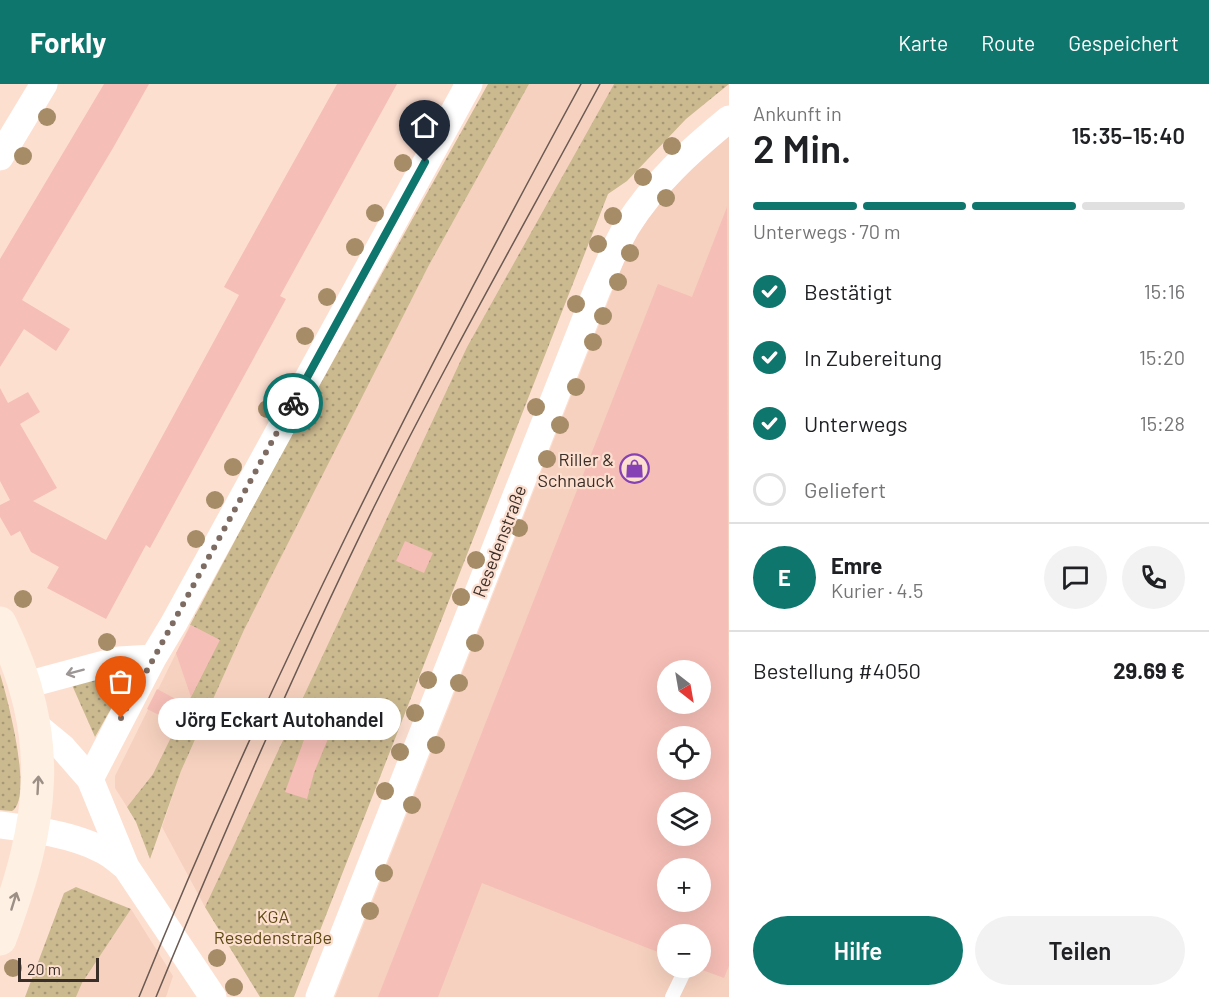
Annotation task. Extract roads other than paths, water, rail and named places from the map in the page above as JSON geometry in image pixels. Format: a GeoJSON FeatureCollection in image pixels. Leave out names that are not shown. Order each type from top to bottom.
{"type":"FeatureCollection","features":[{"type":"Feature","properties":{"kind":"main road"},"geometry":{"type":"LineString","coordinates":[[0,623],[26,685],[35,725],[39,779],[34,830],[0,939]]}},
{"type":"Feature","properties":{"kind":"street"},"geometry":{"type":"LineString","coordinates":[[0,157],[44,84]]}},
{"type":"Feature","properties":{"kind":"street"},"geometry":{"type":"LineString","coordinates":[[90,779],[153,658],[469,84]]}},
{"type":"Feature","properties":{"kind":"street","name":"Resedenstraße"},"geometry":{"type":"LineString","coordinates":[[319,997],[597,290],[625,228],[654,187],[689,152],[729,119]]}},
{"type":"Feature","properties":{"kind":"street"},"geometry":{"type":"LineString","coordinates":[[26,685],[119,660],[153,658]]}},
{"type":"Feature","properties":{"kind":"street"},"geometry":{"type":"LineString","coordinates":[[35,725],[63,748],[90,779],[126,867],[213,997]]}},
{"type":"Feature","properties":{"kind":"street"},"geometry":{"type":"LineString","coordinates":[[0,825],[34,830],[102,850],[126,867]]}},
{"type":"Feature","properties":{"kind":"lane"},"geometry":{"type":"LineString","coordinates":[[672,997],[681,978]]}},
{"type":"Feature","properties":{"kind":"tram line"},"geometry":{"type":"LineString","coordinates":[[139,997],[239,764],[347,534],[461,308],[581,84]]}},
{"type":"Feature","properties":{"kind":"tram line"},"geometry":{"type":"LineString","coordinates":[[156,997],[261,750],[374,507],[457,347],[600,84]]}},
{"type":"Feature","properties":{"kind":"place","name":"Riller & Schnauck"},"geometry":{"type":"Point","coordinates":[635,469]}},
{"type":"Feature","properties":{"kind":"place","name":"Jörg Eckart Autohandel"},"geometry":{"type":"Point","coordinates":[121,718]}},
{"type":"Feature","properties":{"kind":"park label","name":"KGA Resedenstraße"},"geometry":{"type":"Point","coordinates":[273,926]}}]}
